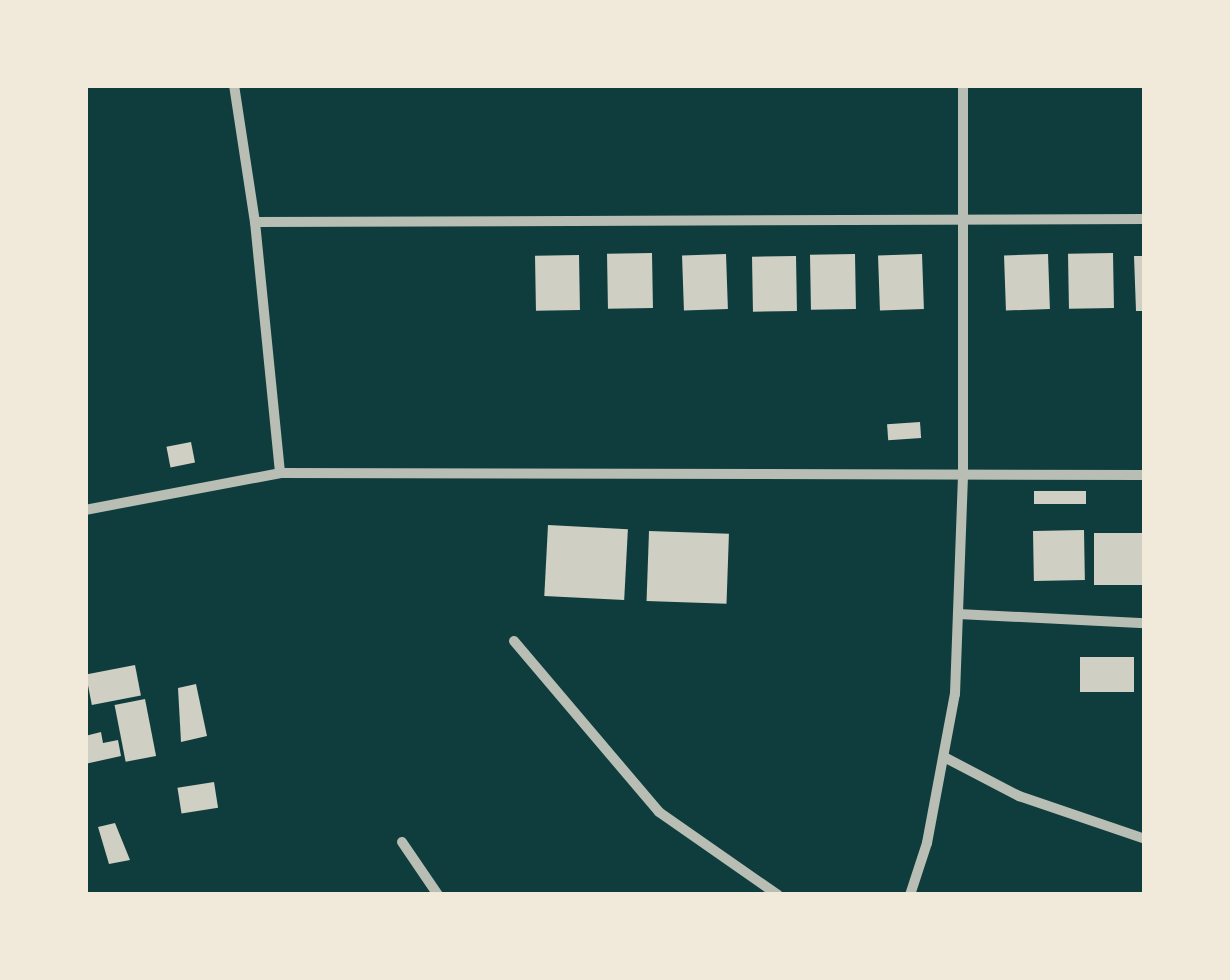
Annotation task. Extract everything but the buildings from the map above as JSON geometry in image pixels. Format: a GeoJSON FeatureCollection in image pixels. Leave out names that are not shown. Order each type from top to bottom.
{"type":"FeatureCollection","features":[{"type":"Feature","properties":{"kind":"street"},"geometry":{"type":"LineString","coordinates":[[234,85],[256,222],[280,473]]}},
{"type":"Feature","properties":{"kind":"street"},"geometry":{"type":"LineString","coordinates":[[910,895],[944,757],[958,614],[963,472],[964,85]]}},
{"type":"Feature","properties":{"kind":"street"},"geometry":{"type":"LineString","coordinates":[[256,222],[1145,220]]}},
{"type":"Feature","properties":{"kind":"street"},"geometry":{"type":"LineString","coordinates":[[85,510],[280,473],[1145,474]]}},
{"type":"Feature","properties":{"kind":"street"},"geometry":{"type":"LineString","coordinates":[[958,614],[1145,622]]}},
{"type":"Feature","properties":{"kind":"street"},"geometry":{"type":"LineString","coordinates":[[514,640],[659,812],[778,895]]}},
{"type":"Feature","properties":{"kind":"street"},"geometry":{"type":"LineString","coordinates":[[944,757],[1019,796],[1145,839]]}},
{"type":"Feature","properties":{"kind":"street"},"geometry":{"type":"LineString","coordinates":[[402,842],[438,895]]}}]}
